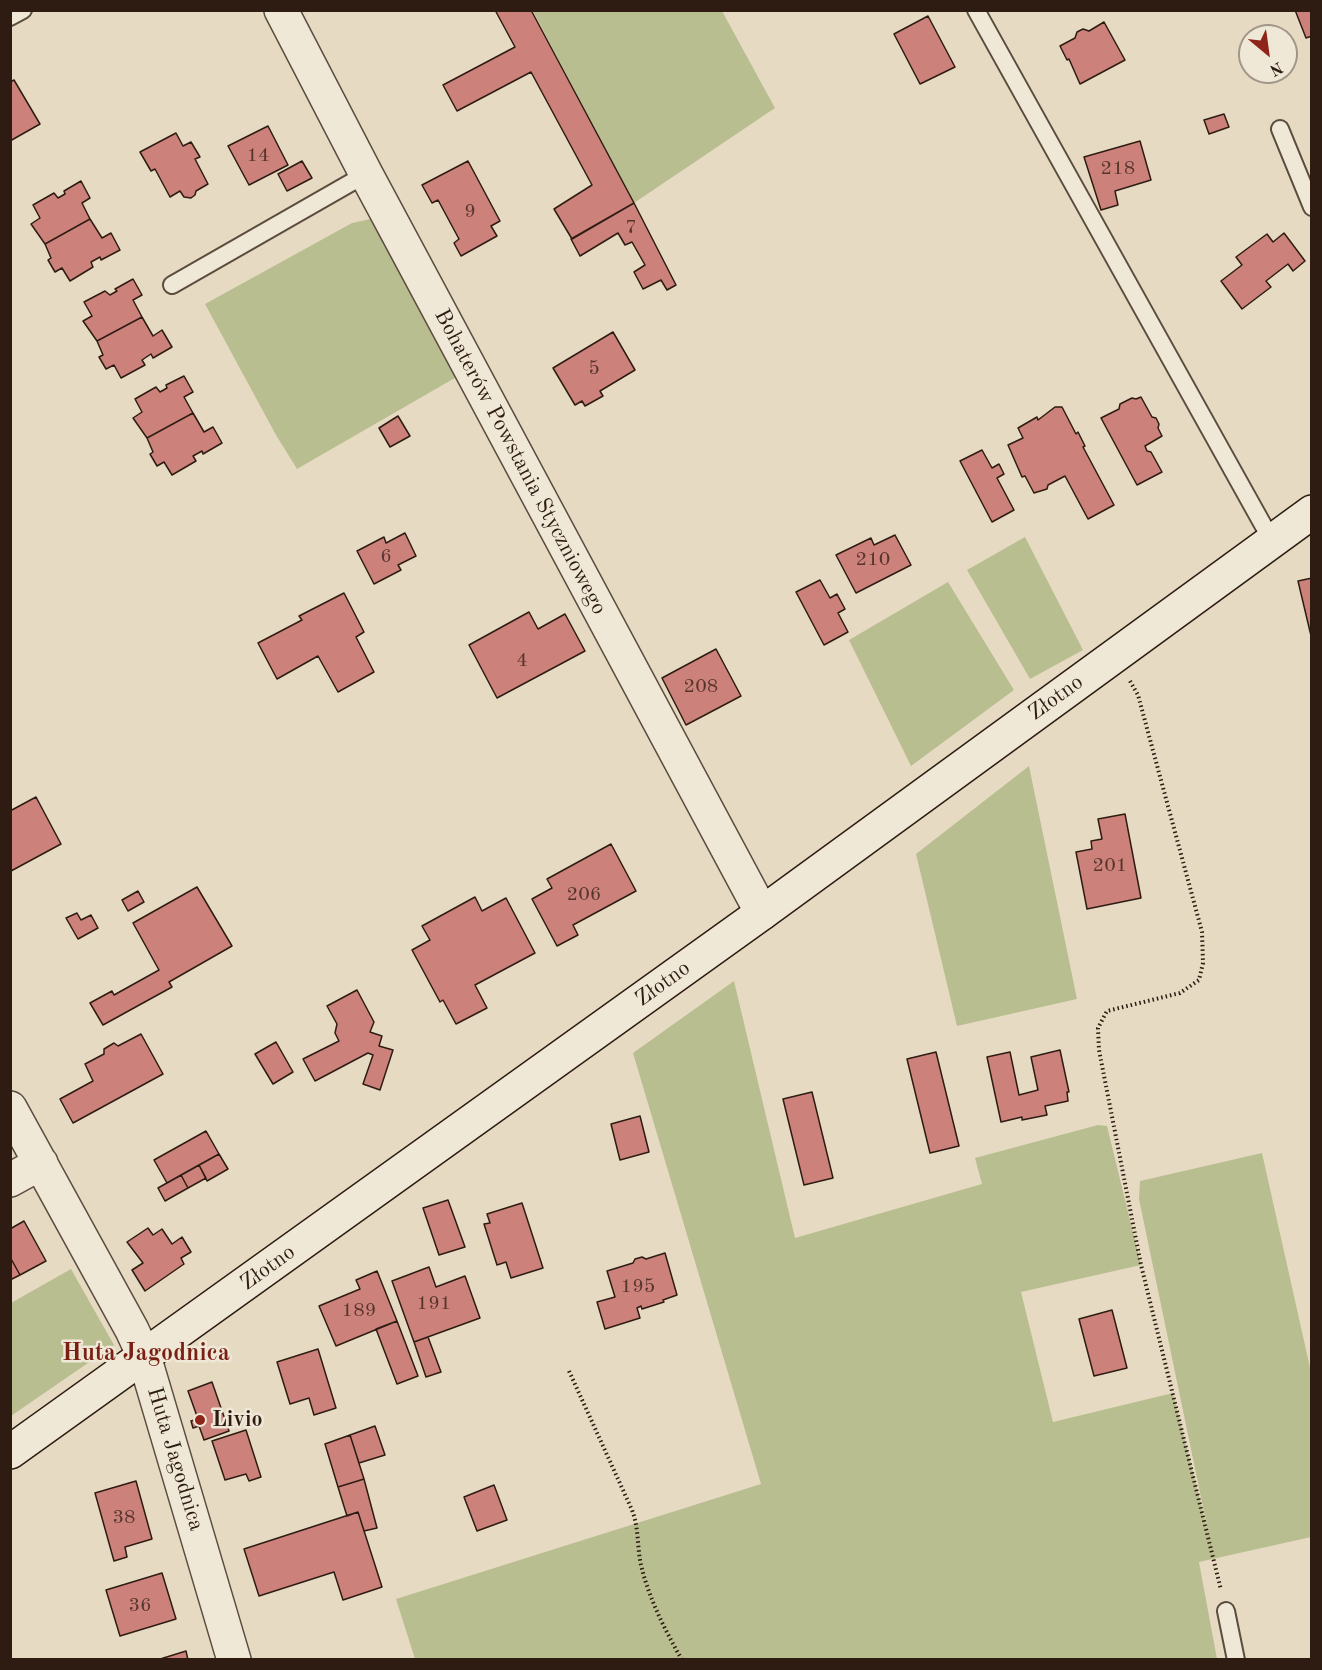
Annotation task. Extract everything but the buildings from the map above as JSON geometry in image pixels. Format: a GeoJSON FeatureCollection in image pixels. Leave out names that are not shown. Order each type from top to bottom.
{"type":"FeatureCollection","features":[{"type":"Feature","properties":{"kind":"street","name":"Bohaterów Powstania Styczniowego"},"geometry":{"type":"LineString","coordinates":[[281,10],[366,174],[762,913]]}},
{"type":"Feature","properties":{"kind":"street","name":"Złotno"},"geometry":{"type":"LineString","coordinates":[[10,1452],[762,913],[1311,512]]}},
{"type":"Feature","properties":{"kind":"street","name":"Huta Jagodnica"},"geometry":{"type":"LineString","coordinates":[[10,1108],[132,1330],[144,1356],[234,1659]]}},
{"type":"Feature","properties":{"kind":"street"},"geometry":{"type":"LineString","coordinates":[[10,1180],[41,1163]]}},
{"type":"Feature","properties":{"kind":"lane"},"geometry":{"type":"LineString","coordinates":[[10,17],[23,10]]}},
{"type":"Feature","properties":{"kind":"lane"},"geometry":{"type":"LineString","coordinates":[[976,10],[1272,541]]}},
{"type":"Feature","properties":{"kind":"lane"},"geometry":{"type":"LineString","coordinates":[[1280,129],[1311,207]]}},
{"type":"Feature","properties":{"kind":"lane"},"geometry":{"type":"LineString","coordinates":[[172,285],[366,174]]}},
{"type":"Feature","properties":{"kind":"lane"},"geometry":{"type":"LineString","coordinates":[[1226,1611],[1236,1659]]}},
{"type":"Feature","properties":{"kind":"path"},"geometry":{"type":"LineString","coordinates":[[1112,657],[1138,695],[1202,932],[1203,963],[1199,980],[1180,993],[1107,1011],[1098,1029],[1100,1050],[1141,1265],[1226,1611]]}},
{"type":"Feature","properties":{"kind":"path"},"geometry":{"type":"LineString","coordinates":[[568,1371],[637,1523],[641,1565],[663,1627],[682,1659]]}},
{"type":"Feature","properties":{"kind":"green space"},"geometry":{"type":"Polygon","coordinates":[[[533,11],[722,11],[775,108],[634,203],[533,11]]]}},
{"type":"Feature","properties":{"kind":"green space"},"geometry":{"type":"Polygon","coordinates":[[[375,218],[460,375],[297,469],[205,304],[352,223],[375,218]]]}},
{"type":"Feature","properties":{"kind":"green space"},"geometry":{"type":"Polygon","coordinates":[[[1025,537],[1083,650],[1030,679],[967,570],[1025,537]]]}},
{"type":"Feature","properties":{"kind":"green space"},"geometry":{"type":"Polygon","coordinates":[[[948,582],[1014,690],[911,766],[849,640],[948,582]]]}},
{"type":"Feature","properties":{"kind":"green space"},"geometry":{"type":"Polygon","coordinates":[[[1029,766],[1077,999],[957,1026],[916,854],[1029,766]]]}},
{"type":"Feature","properties":{"kind":"green space"},"geometry":{"type":"Polygon","coordinates":[[[734,981],[795,1238],[982,1184],[975,1158],[1098,1125],[1107,1126],[1141,1265],[1021,1292],[1053,1422],[1173,1393],[1209,1536],[1139,1199],[1140,1181],[1262,1153],[1311,1372],[1311,1537],[1199,1562],[1217,1659],[415,1659],[396,1599],[761,1484],[633,1053],[734,981]]]}},
{"type":"Feature","properties":{"kind":"green space"},"geometry":{"type":"Polygon","coordinates":[[[71,1269],[114,1345],[11,1416],[11,1303],[71,1269]]]}},
{"type":"Feature","properties":{"kind":"place","name":"Livio"},"geometry":{"type":"Point","coordinates":[200,1420]}},
{"type":"Feature","properties":{"kind":"district","name":"Huta Jagodnica"},"geometry":{"type":"Point","coordinates":[146,1354]}}]}
